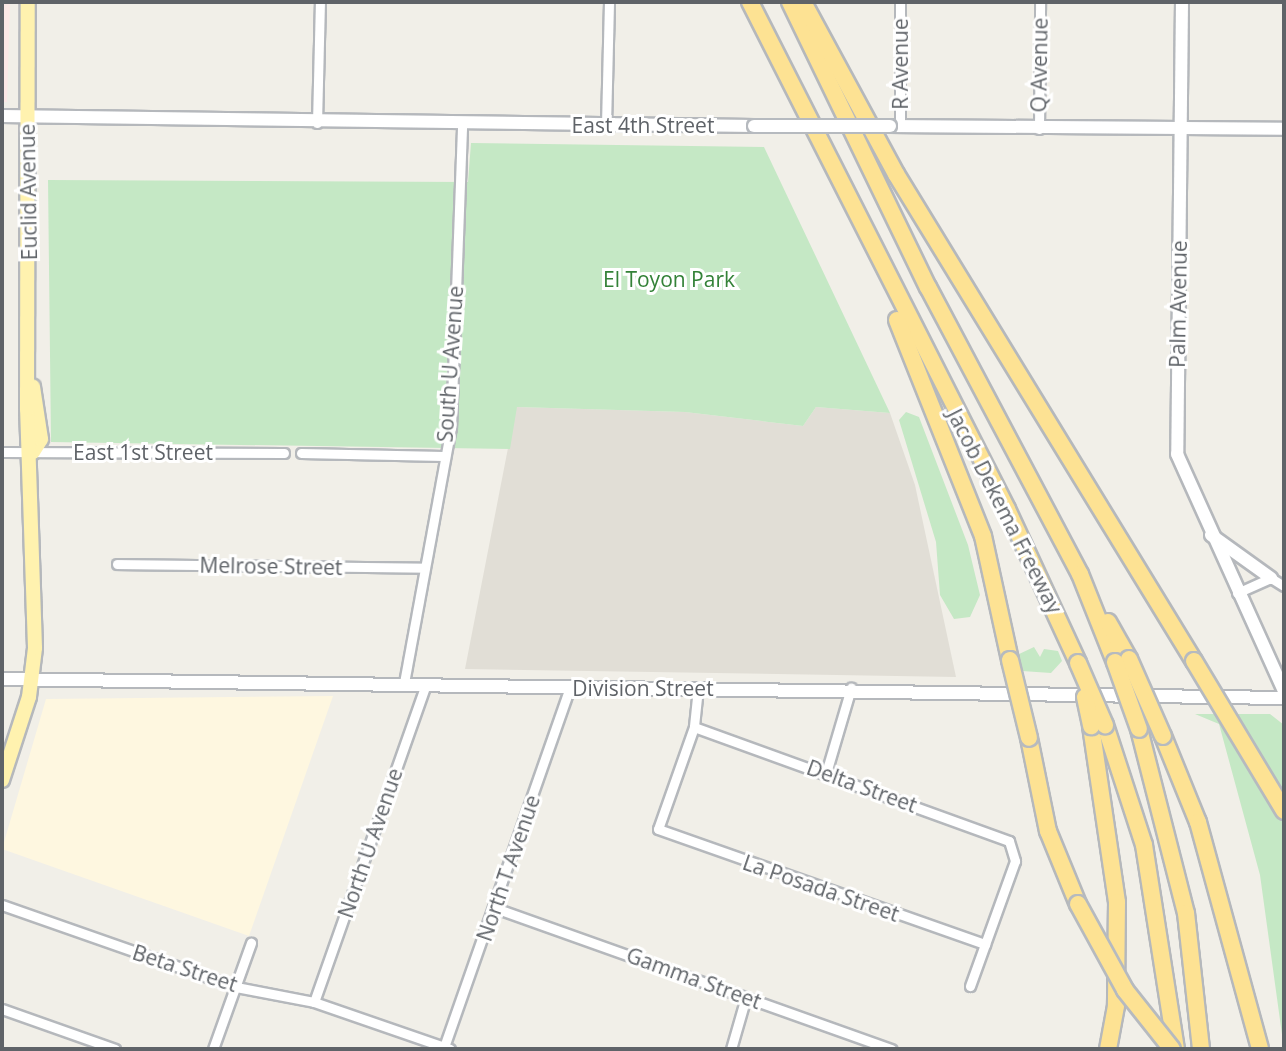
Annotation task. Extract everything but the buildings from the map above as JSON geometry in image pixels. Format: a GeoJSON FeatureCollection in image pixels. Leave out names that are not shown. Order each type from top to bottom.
{"type":"FeatureCollection","features":[{"type":"Feature","properties":{"kind":"highway","name":"Jacob Dekema Freeway"},"geometry":{"type":"LineString","coordinates":[[750,2],[865,239],[1007,509],[1078,663],[1098,726]]}},
{"type":"Feature","properties":{"kind":"highway","name":"Jacob Dekema Freeway"},"geometry":{"type":"LineString","coordinates":[[790,2],[928,287],[1080,574],[1122,661],[1186,913],[1201,1049]]}},
{"type":"Feature","properties":{"kind":"highway"},"geometry":{"type":"LineString","coordinates":[[803,2],[896,174],[1284,811]]}},
{"type":"Feature","properties":{"kind":"highway"},"geometry":{"type":"LineString","coordinates":[[865,239],[983,536],[1048,831],[1078,904],[1125,990],[1174,1049]]}},
{"type":"Feature","properties":{"kind":"highway"},"geometry":{"type":"LineString","coordinates":[[1122,661],[1163,736],[1198,822],[1260,1049]]}},
{"type":"Feature","properties":{"kind":"highway"},"geometry":{"type":"LineString","coordinates":[[1098,726],[1144,845],[1174,1049]]}},
{"type":"Feature","properties":{"kind":"highway"},"geometry":{"type":"LineString","coordinates":[[1098,726],[1117,902],[1116,1006],[1108,1049]]}},
{"type":"Feature","properties":{"kind":"main road","name":"Euclid Avenue"},"geometry":{"type":"LineString","coordinates":[[2,780],[33,680],[33,452],[41,439],[31,383],[27,117],[29,2]]}},
{"type":"Feature","properties":{"kind":"street"},"geometry":{"type":"LineString","coordinates":[[317,123],[320,2]]}},
{"type":"Feature","properties":{"kind":"street"},"geometry":{"type":"LineString","coordinates":[[606,125],[609,2]]}},
{"type":"Feature","properties":{"kind":"street","name":"R Avenue"},"geometry":{"type":"LineString","coordinates":[[895,126],[900,2]]}},
{"type":"Feature","properties":{"kind":"street","name":"Q Avenue"},"geometry":{"type":"LineString","coordinates":[[1038,129],[1040,2]]}},
{"type":"Feature","properties":{"kind":"street","name":"Palm Avenue"},"geometry":{"type":"LineString","coordinates":[[1182,2],[1175,429],[1177,454],[1237,593],[1284,691]]}},
{"type":"Feature","properties":{"kind":"street","name":"East 4th Street"},"geometry":{"type":"LineString","coordinates":[[2,117],[317,123],[1284,129]]}},
{"type":"Feature","properties":{"kind":"street","name":"South U Avenue"},"geometry":{"type":"LineString","coordinates":[[404,683],[443,456],[456,347],[461,124]]}},
{"type":"Feature","properties":{"kind":"street","name":"East 1st Street"},"geometry":{"type":"LineString","coordinates":[[2,452],[285,453]]}},
{"type":"Feature","properties":{"kind":"street"},"geometry":{"type":"LineString","coordinates":[[301,453],[443,456]]}},
{"type":"Feature","properties":{"kind":"street"},"geometry":{"type":"LineString","coordinates":[[1211,535],[1284,586]]}},
{"type":"Feature","properties":{"kind":"street","name":"Melrose Street"},"geometry":{"type":"LineString","coordinates":[[117,564],[424,568]]}},
{"type":"Feature","properties":{"kind":"street"},"geometry":{"type":"LineString","coordinates":[[1237,593],[1271,578]]}},
{"type":"Feature","properties":{"kind":"street","name":"Division Street"},"geometry":{"type":"LineString","coordinates":[[2,679],[404,683],[570,688],[850,688],[1284,698]]}},
{"type":"Feature","properties":{"kind":"street","name":"North U Avenue"},"geometry":{"type":"LineString","coordinates":[[314,1002],[426,684]]}},
{"type":"Feature","properties":{"kind":"street","name":"North T Avenue"},"geometry":{"type":"LineString","coordinates":[[447,1048],[570,688]]}},
{"type":"Feature","properties":{"kind":"street"},"geometry":{"type":"LineString","coordinates":[[694,727],[698,688]]}},
{"type":"Feature","properties":{"kind":"street"},"geometry":{"type":"LineString","coordinates":[[826,773],[850,688]]}},
{"type":"Feature","properties":{"kind":"street","name":"Delta Street"},"geometry":{"type":"LineString","coordinates":[[694,727],[1000,836],[1015,850],[1015,861],[985,944]]}},
{"type":"Feature","properties":{"kind":"street","name":"La Posada Street"},"geometry":{"type":"LineString","coordinates":[[694,727],[659,829],[985,944]]}},
{"type":"Feature","properties":{"kind":"street","name":"Beta Street"},"geometry":{"type":"LineString","coordinates":[[2,905],[236,987],[314,1002],[447,1048]]}},
{"type":"Feature","properties":{"kind":"street","name":"Gamma Street"},"geometry":{"type":"LineString","coordinates":[[495,908],[892,1049]]}},
{"type":"Feature","properties":{"kind":"street"},"geometry":{"type":"LineString","coordinates":[[214,1049],[251,943]]}},
{"type":"Feature","properties":{"kind":"street"},"geometry":{"type":"LineString","coordinates":[[970,986],[985,944]]}},
{"type":"Feature","properties":{"kind":"street"},"geometry":{"type":"LineString","coordinates":[[730,1049],[747,997]]}},
{"type":"Feature","properties":{"kind":"street"},"geometry":{"type":"LineString","coordinates":[[2,1009],[115,1049]]}},
{"type":"Feature","properties":{"kind":"shaded area"},"geometry":{"type":"Polygon","coordinates":[[[2,2],[10,2],[7,102],[2,102],[2,2]]]}},
{"type":"Feature","properties":{"kind":"shaded area"},"geometry":{"type":"Polygon","coordinates":[[[516,407],[685,412],[803,426],[816,407],[890,413],[915,485],[956,677],[465,669],[516,407]]]}},
{"type":"Feature","properties":{"kind":"shaded area"},"geometry":{"type":"Polygon","coordinates":[[[333,696],[249,936],[2,849],[46,699],[333,696]]]}},
{"type":"Feature","properties":{"kind":"green space","name":"El Toyon Park"},"geometry":{"type":"Polygon","coordinates":[[[471,143],[764,147],[890,413],[816,407],[803,426],[685,412],[517,407],[510,449],[51,442],[48,180],[468,182],[471,143]]]}},
{"type":"Feature","properties":{"kind":"green space"},"geometry":{"type":"Polygon","coordinates":[[[906,412],[919,417],[968,545],[980,595],[970,617],[954,619],[940,595],[936,542],[899,420],[906,412]]]}},
{"type":"Feature","properties":{"kind":"green space"},"geometry":{"type":"Polygon","coordinates":[[[1034,647],[1040,657],[1044,649],[1058,651],[1062,661],[1051,673],[1022,671],[1017,655],[1034,647]]]}},
{"type":"Feature","properties":{"kind":"green space"},"geometry":{"type":"Polygon","coordinates":[[[1195,714],[1270,714],[1284,725],[1284,1049],[1260,875],[1219,724],[1195,714]]]}}]}
